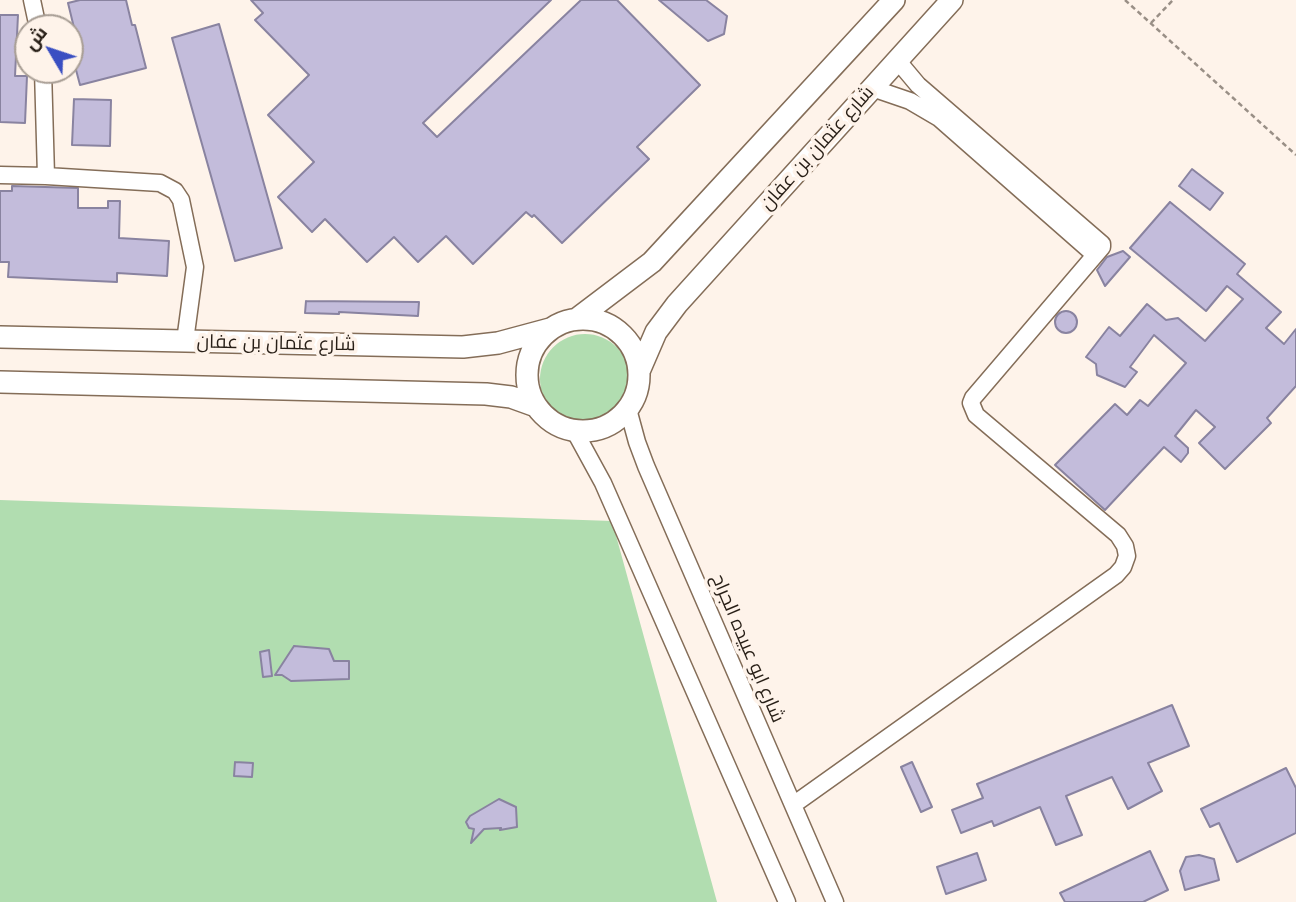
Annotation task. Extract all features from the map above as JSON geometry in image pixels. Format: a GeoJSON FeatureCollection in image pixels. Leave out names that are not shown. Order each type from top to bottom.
{"type":"FeatureCollection","features":[{"type":"Feature","properties":{"kind":"main road"},"geometry":{"type":"LineString","coordinates":[[578,318],[652,262],[894,0]]}},
{"type":"Feature","properties":{"kind":"main road","name":"شارع عثمان بن عفان"},"geometry":{"type":"LineString","coordinates":[[640,369],[656,332],[677,303],[952,0]]}},
{"type":"Feature","properties":{"kind":"main road"},"geometry":{"type":"LineString","coordinates":[[578,318],[595,319],[612,326],[626,337],[635,351],[640,369],[639,383],[628,409],[613,423],[594,430],[574,430],[548,419],[536,406],[529,391],[527,374],[530,357],[538,341],[550,329],[578,318]]}},
{"type":"Feature","properties":{"kind":"main road","name":"شارع عثمان بن عفان"},"geometry":{"type":"LineString","coordinates":[[0,337],[463,346],[498,343],[550,329]]}},
{"type":"Feature","properties":{"kind":"main road"},"geometry":{"type":"LineString","coordinates":[[0,382],[486,394],[511,397],[536,406]]}},
{"type":"Feature","properties":{"kind":"street"},"geometry":{"type":"LineString","coordinates":[[793,805],[1123,568],[1127,556],[1125,546],[1118,535],[976,415],[971,403],[1102,247],[1101,243],[927,93],[897,60]]}},
{"type":"Feature","properties":{"kind":"street"},"geometry":{"type":"LineString","coordinates":[[43,84],[46,176]]}},
{"type":"Feature","properties":{"kind":"street"},"geometry":{"type":"LineString","coordinates":[[872,88],[910,101],[939,118],[1095,255]]}},
{"type":"Feature","properties":{"kind":"street"},"geometry":{"type":"LineString","coordinates":[[0,175],[160,183],[175,191],[181,200],[195,267],[185,341]]}},
{"type":"Feature","properties":{"kind":"street","name":"شارع ابو عبيده الجراح"},"geometry":{"type":"LineString","coordinates":[[628,409],[646,466],[835,902]]}},
{"type":"Feature","properties":{"kind":"street"},"geometry":{"type":"LineString","coordinates":[[574,430],[603,484],[787,902]]}},
{"type":"Feature","properties":{"kind":"path"},"geometry":{"type":"LineString","coordinates":[[1125,0],[1296,155]]}},
{"type":"Feature","properties":{"kind":"path"},"geometry":{"type":"LineString","coordinates":[[1151,23],[1172,0]]}},
{"type":"Feature","properties":{"kind":"green space"},"geometry":{"type":"Polygon","coordinates":[[[585,334],[610,342],[622,354],[630,379],[622,404],[610,416],[585,424],[560,416],[548,404],[540,379],[548,354],[560,342],[585,334]]]}},
{"type":"Feature","properties":{"kind":"green space"},"geometry":{"type":"Polygon","coordinates":[[[0,500],[612,521],[717,902],[0,902],[0,500]]]}},
{"type":"Feature","properties":{"kind":"building"},"geometry":{"type":"Polygon","coordinates":[[[80,0],[126,0],[146,68],[84,84],[84,14],[71,14],[68,3],[80,0]]]}},
{"type":"Feature","properties":{"kind":"building"},"geometry":{"type":"Polygon","coordinates":[[[251,0],[551,0],[423,123],[437,137],[581,0],[617,0],[700,85],[637,147],[649,159],[562,243],[534,215],[532,217],[526,212],[473,264],[446,236],[418,262],[394,237],[367,262],[325,219],[312,232],[278,197],[314,162],[268,115],[309,75],[255,20],[263,13],[251,0]]]}},
{"type":"Feature","properties":{"kind":"building"},"geometry":{"type":"Polygon","coordinates":[[[659,0],[706,0],[727,16],[724,34],[708,41],[659,0]]]}},
{"type":"Feature","properties":{"kind":"building"},"geometry":{"type":"Polygon","coordinates":[[[0,15],[14,15],[14,84],[27,84],[25,123],[0,122],[0,15]]]}},
{"type":"Feature","properties":{"kind":"building"},"geometry":{"type":"Polygon","coordinates":[[[219,24],[282,248],[235,261],[172,38],[219,24]]]}},
{"type":"Feature","properties":{"kind":"building"},"geometry":{"type":"Polygon","coordinates":[[[74,99],[111,100],[110,146],[72,145],[74,99]]]}},
{"type":"Feature","properties":{"kind":"building"},"geometry":{"type":"Polygon","coordinates":[[[1192,169],[1223,193],[1210,210],[1179,186],[1192,169]]]}},
{"type":"Feature","properties":{"kind":"building"},"geometry":{"type":"Polygon","coordinates":[[[12,186],[78,188],[78,208],[108,208],[108,201],[120,201],[119,238],[169,241],[167,276],[117,273],[117,282],[8,277],[9,262],[0,262],[0,191],[12,191],[12,186]]]}},
{"type":"Feature","properties":{"kind":"building"},"geometry":{"type":"Polygon","coordinates":[[[1170,202],[1245,264],[1237,274],[1281,312],[1266,328],[1284,344],[1296,329],[1296,386],[1267,418],[1271,423],[1225,469],[1199,443],[1215,427],[1196,410],[1175,436],[1188,448],[1188,453],[1181,462],[1164,447],[1105,510],[1055,465],[1115,404],[1127,415],[1140,400],[1148,406],[1186,363],[1154,335],[1130,367],[1137,372],[1125,387],[1097,375],[1096,364],[1086,357],[1109,327],[1120,336],[1147,304],[1166,320],[1178,318],[1205,341],[1243,299],[1227,286],[1206,311],[1130,248],[1170,202]]]}},
{"type":"Feature","properties":{"kind":"building"},"geometry":{"type":"Polygon","coordinates":[[[1123,251],[1130,257],[1105,286],[1097,270],[1107,257],[1123,251]]]}},
{"type":"Feature","properties":{"kind":"building"},"geometry":{"type":"Polygon","coordinates":[[[306,301],[419,302],[418,316],[305,313],[306,301]]]}},
{"type":"Feature","properties":{"kind":"building"},"geometry":{"type":"Polygon","coordinates":[[[1066,311],[1074,314],[1077,322],[1074,330],[1066,333],[1058,330],[1055,322],[1058,314],[1066,311]]]}},
{"type":"Feature","properties":{"kind":"building"},"geometry":{"type":"Polygon","coordinates":[[[294,646],[329,649],[334,661],[349,661],[349,679],[291,681],[282,675],[275,675],[294,646]]]}},
{"type":"Feature","properties":{"kind":"building"},"geometry":{"type":"Polygon","coordinates":[[[269,650],[272,676],[263,677],[260,652],[269,650]]]}},
{"type":"Feature","properties":{"kind":"building"},"geometry":{"type":"Polygon","coordinates":[[[1172,705],[1189,746],[1148,763],[1162,791],[1128,809],[1112,777],[1066,796],[1082,835],[1056,845],[1040,807],[994,826],[992,821],[961,833],[952,810],[983,798],[977,784],[1172,705]]]}},
{"type":"Feature","properties":{"kind":"building"},"geometry":{"type":"Polygon","coordinates":[[[235,762],[253,763],[252,777],[234,776],[235,762]]]}},
{"type":"Feature","properties":{"kind":"building"},"geometry":{"type":"Polygon","coordinates":[[[912,762],[932,807],[921,812],[901,767],[912,762]]]}},
{"type":"Feature","properties":{"kind":"building"},"geometry":{"type":"Polygon","coordinates":[[[1286,768],[1296,788],[1296,833],[1237,862],[1219,823],[1210,827],[1201,809],[1286,768]]]}},
{"type":"Feature","properties":{"kind":"building"},"geometry":{"type":"Polygon","coordinates":[[[499,799],[516,807],[517,827],[484,829],[471,843],[474,829],[469,828],[466,822],[470,816],[499,799]]]}},
{"type":"Feature","properties":{"kind":"building"},"geometry":{"type":"Polygon","coordinates":[[[1150,851],[1168,890],[1143,902],[1065,902],[1060,893],[1150,851]]]}},
{"type":"Feature","properties":{"kind":"building"},"geometry":{"type":"Polygon","coordinates":[[[977,853],[986,880],[946,894],[937,867],[977,853]]]}},
{"type":"Feature","properties":{"kind":"building"},"geometry":{"type":"Polygon","coordinates":[[[1199,855],[1214,859],[1219,880],[1185,890],[1180,871],[1186,857],[1199,855]]]}}]}
